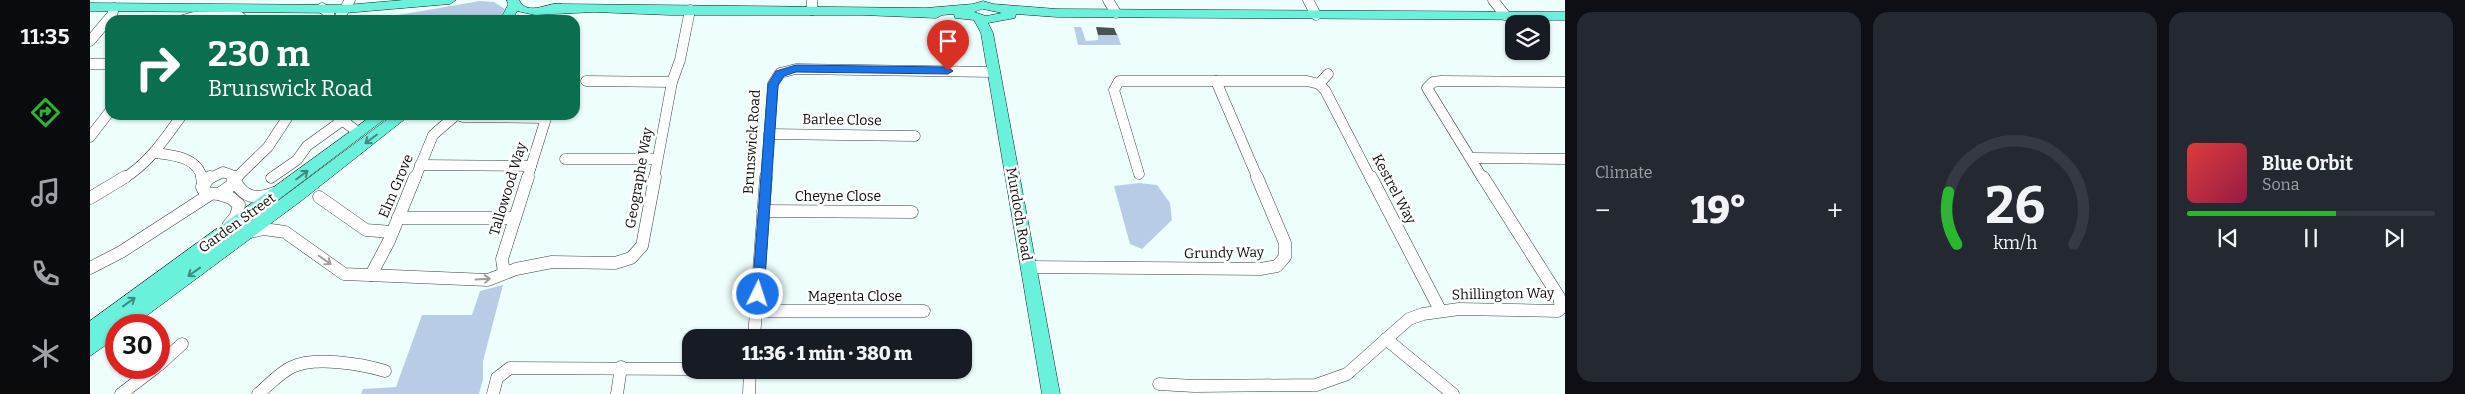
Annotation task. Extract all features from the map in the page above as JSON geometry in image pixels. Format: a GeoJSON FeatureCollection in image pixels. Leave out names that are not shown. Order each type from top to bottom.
{"type":"FeatureCollection","features":[{"type":"Feature","properties":{"kind":"main road"},"geometry":{"type":"LineString","coordinates":[[311,0],[357,14],[416,7],[450,0]]}},
{"type":"Feature","properties":{"kind":"main road"},"geometry":{"type":"LineString","coordinates":[[90,7],[114,14],[132,8],[322,8],[345,10],[360,0]]}},
{"type":"Feature","properties":{"kind":"main road"},"geometry":{"type":"LineString","coordinates":[[538,15],[562,0]]}},
{"type":"Feature","properties":{"kind":"main road"},"geometry":{"type":"LineString","coordinates":[[601,0],[648,10]]}},
{"type":"Feature","properties":{"kind":"main road"},"geometry":{"type":"LineString","coordinates":[[507,15],[510,2],[527,11],[572,7],[690,10],[812,5],[985,17],[1050,15],[1110,7],[1312,14],[1505,16]]}},
{"type":"Feature","properties":{"kind":"main road"},"geometry":{"type":"LineString","coordinates":[[1550,16],[1565,16]]}},
{"type":"Feature","properties":{"kind":"main road","name":"Murdoch Road"},"geometry":{"type":"LineString","coordinates":[[985,17],[993,72],[1051,394]]}},
{"type":"Feature","properties":{"kind":"main road","name":"Garden Street"},"geometry":{"type":"LineString","coordinates":[[136,314],[247,233],[358,132],[375,120]]}},
{"type":"Feature","properties":{"kind":"main road","name":"Garden Street"},"geometry":{"type":"LineString","coordinates":[[90,331],[221,235],[290,193],[396,120]]}},
{"type":"Feature","properties":{"kind":"main road"},"geometry":{"type":"LineString","coordinates":[[90,348],[105,336]]}},
{"type":"Feature","properties":{"kind":"street"},"geometry":{"type":"LineString","coordinates":[[1300,0],[1312,14]]}},
{"type":"Feature","properties":{"kind":"street"},"geometry":{"type":"LineString","coordinates":[[1308,0],[1312,14]]}},
{"type":"Feature","properties":{"kind":"street"},"geometry":{"type":"LineString","coordinates":[[1493,0],[1505,16]]}},
{"type":"Feature","properties":{"kind":"street"},"geometry":{"type":"LineString","coordinates":[[322,8],[329,15]]}},
{"type":"Feature","properties":{"kind":"street","name":"Geographe Way"},"geometry":{"type":"LineString","coordinates":[[285,232],[344,274],[488,280],[510,271],[552,262],[615,263],[631,258],[642,246],[672,82],[680,60],[690,10]]}},
{"type":"Feature","properties":{"kind":"street"},"geometry":{"type":"LineString","coordinates":[[90,41],[105,23]]}},
{"type":"Feature","properties":{"kind":"street"},"geometry":{"type":"LineString","coordinates":[[90,49],[105,31]]}},
{"type":"Feature","properties":{"kind":"street"},"geometry":{"type":"LineString","coordinates":[[90,64],[105,64]]}},
{"type":"Feature","properties":{"kind":"street","name":"Brunswick Road"},"geometry":{"type":"LineString","coordinates":[[755,329],[773,84],[780,74],[796,69],[993,72]]}},
{"type":"Feature","properties":{"kind":"street"},"geometry":{"type":"LineString","coordinates":[[1139,174],[1114,90],[1116,83],[1123,80],[1216,80],[1307,81],[1319,84],[1328,74]]}},
{"type":"Feature","properties":{"kind":"street","name":"Grundy Way"},"geometry":{"type":"LineString","coordinates":[[1028,267],[1261,269],[1277,266],[1285,257],[1285,244],[1216,80]]}},
{"type":"Feature","properties":{"kind":"street"},"geometry":{"type":"LineString","coordinates":[[586,81],[672,82]]}},
{"type":"Feature","properties":{"kind":"street","name":"Shillington Way"},"geometry":{"type":"LineString","coordinates":[[1159,384],[1196,390],[1327,383],[1347,374],[1414,317],[1440,310],[1558,311],[1562,308],[1559,297],[1428,92],[1429,84],[1441,82],[1565,82]]}},
{"type":"Feature","properties":{"kind":"street","name":"Kestrel Way"},"geometry":{"type":"LineString","coordinates":[[1319,84],[1325,90],[1440,310]]}},
{"type":"Feature","properties":{"kind":"street"},"geometry":{"type":"LineString","coordinates":[[90,137],[105,118]]}},
{"type":"Feature","properties":{"kind":"street"},"geometry":{"type":"LineString","coordinates":[[90,198],[137,170],[155,153],[178,120]]}},
{"type":"Feature","properties":{"kind":"street"},"geometry":{"type":"LineString","coordinates":[[90,268],[114,256],[208,190],[228,189],[229,176],[262,147],[279,120]]}},
{"type":"Feature","properties":{"kind":"street"},"geometry":{"type":"LineString","coordinates":[[208,190],[210,177],[229,176],[268,147],[286,120]]}},
{"type":"Feature","properties":{"kind":"street"},"geometry":{"type":"LineString","coordinates":[[271,178],[297,160],[307,146],[339,120]]}},
{"type":"Feature","properties":{"kind":"street"},"geometry":{"type":"LineString","coordinates":[[346,120],[358,132]]}},
{"type":"Feature","properties":{"kind":"street","name":"Elm Grove"},"geometry":{"type":"LineString","coordinates":[[371,275],[436,131],[450,120]]}},
{"type":"Feature","properties":{"kind":"street","name":"Tallowood Way"},"geometry":{"type":"LineString","coordinates":[[510,271],[502,259],[545,120]]}},
{"type":"Feature","properties":{"kind":"street","name":"Barlee Close"},"geometry":{"type":"LineString","coordinates":[[769,134],[915,136]]}},
{"type":"Feature","properties":{"kind":"street"},"geometry":{"type":"LineString","coordinates":[[155,153],[177,155],[198,168],[229,176],[243,195],[252,198],[290,193]]}},
{"type":"Feature","properties":{"kind":"street"},"geometry":{"type":"LineString","coordinates":[[1471,158],[1565,159]]}},
{"type":"Feature","properties":{"kind":"street"},"geometry":{"type":"LineString","coordinates":[[565,159],[657,159]]}},
{"type":"Feature","properties":{"kind":"street"},"geometry":{"type":"LineString","coordinates":[[420,165],[531,166]]}},
{"type":"Feature","properties":{"kind":"street"},"geometry":{"type":"LineString","coordinates":[[198,168],[208,190],[236,200],[239,207],[236,216],[221,235]]}},
{"type":"Feature","properties":{"kind":"street"},"geometry":{"type":"LineString","coordinates":[[285,232],[280,226],[280,216],[290,193]]}},
{"type":"Feature","properties":{"kind":"street"},"geometry":{"type":"LineString","coordinates":[[319,197],[366,230],[392,232]]}},
{"type":"Feature","properties":{"kind":"street","name":"Cheyne Close"},"geometry":{"type":"LineString","coordinates":[[764,211],[912,212]]}},
{"type":"Feature","properties":{"kind":"street"},"geometry":{"type":"LineString","coordinates":[[398,218],[514,218]]}},
{"type":"Feature","properties":{"kind":"street"},"geometry":{"type":"LineString","coordinates":[[247,233],[264,229],[285,232]]}},
{"type":"Feature","properties":{"kind":"street","name":"Magenta Close"},"geometry":{"type":"LineString","coordinates":[[757,311],[924,311]]}},
{"type":"Feature","properties":{"kind":"street"},"geometry":{"type":"LineString","coordinates":[[1386,339],[1453,394]]}},
{"type":"Feature","properties":{"kind":"street"},"geometry":{"type":"LineString","coordinates":[[170,354],[182,344]]}},
{"type":"Feature","properties":{"kind":"street"},"geometry":{"type":"LineString","coordinates":[[258,394],[295,366],[309,363],[369,365],[385,371]]}},
{"type":"Feature","properties":{"kind":"street"},"geometry":{"type":"LineString","coordinates":[[493,394],[497,378],[510,368],[621,366],[682,369]]}},
{"type":"Feature","properties":{"kind":"street"},"geometry":{"type":"LineString","coordinates":[[617,394],[621,366]]}},
{"type":"Feature","properties":{"kind":"street"},"geometry":{"type":"LineString","coordinates":[[121,394],[141,379]]}},
{"type":"Feature","properties":{"kind":"street"},"geometry":{"type":"LineString","coordinates":[[749,394],[750,379]]}},
{"type":"Feature","properties":{"kind":"shaded area"},"geometry":{"type":"Polygon","coordinates":[[[480,1],[494,2],[505,9],[502,15],[398,15],[480,1]]]}},
{"type":"Feature","properties":{"kind":"shaded area"},"geometry":{"type":"Polygon","coordinates":[[[1074,27],[1081,27],[1086,41],[1098,40],[1098,35],[1116,35],[1117,33],[1121,45],[1078,45],[1074,27]]]}},
{"type":"Feature","properties":{"kind":"shaded area"},"geometry":{"type":"Polygon","coordinates":[[[1139,183],[1157,185],[1170,203],[1172,220],[1142,249],[1130,244],[1114,186],[1139,183]]]}},
{"type":"Feature","properties":{"kind":"shaded area"},"geometry":{"type":"Polygon","coordinates":[[[503,285],[483,361],[483,379],[479,394],[361,394],[363,389],[396,387],[422,315],[472,315],[480,291],[503,285]]]}},
{"type":"Feature","properties":{"kind":"building"},"geometry":{"type":"Polygon","coordinates":[[[1096,27],[1114,28],[1117,35],[1098,35],[1096,27]]]}},
{"type":"Feature","properties":{"kind":"route"},"geometry":{"type":"LineString","coordinates":[[758,294],[773,84],[780,74],[796,69],[948,71]]}}]}
